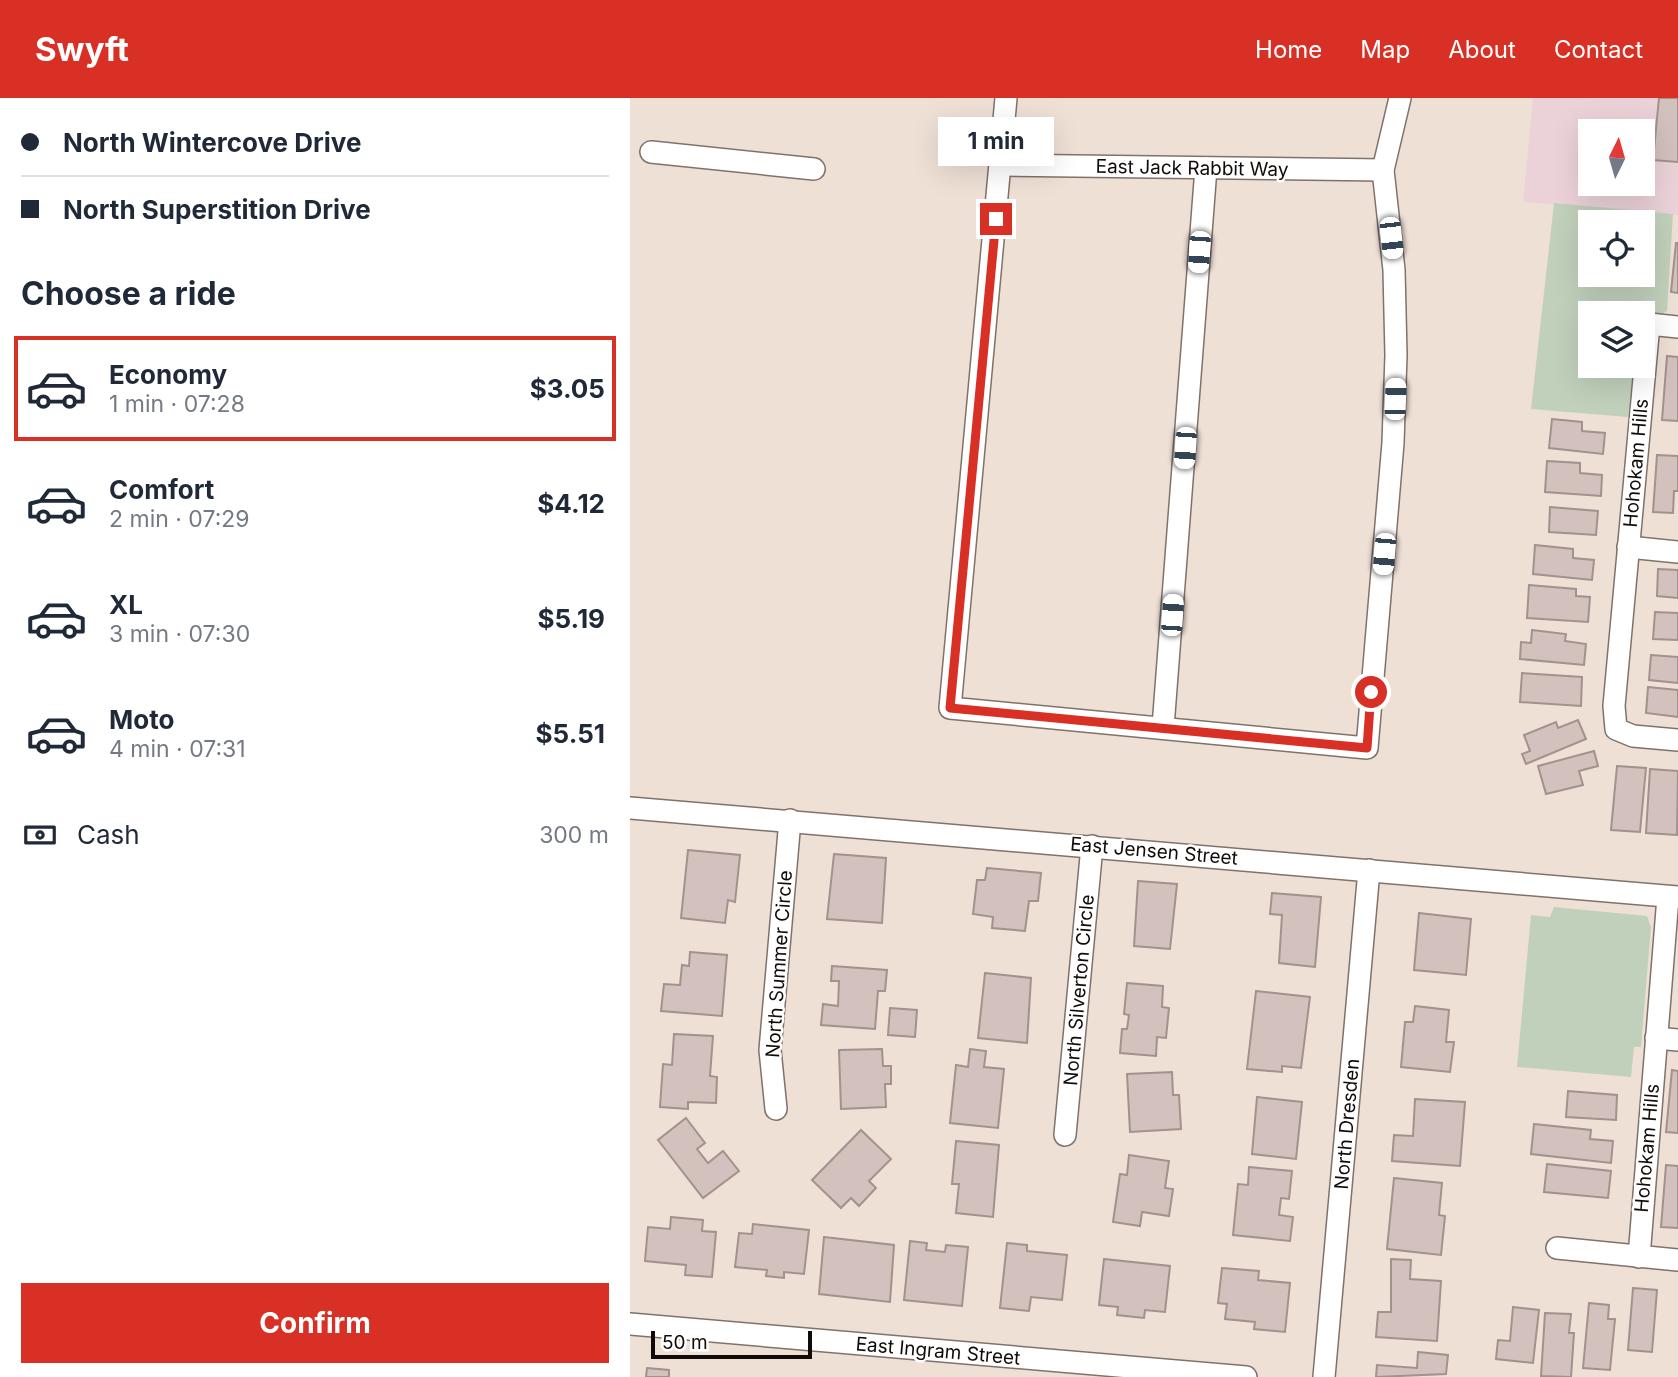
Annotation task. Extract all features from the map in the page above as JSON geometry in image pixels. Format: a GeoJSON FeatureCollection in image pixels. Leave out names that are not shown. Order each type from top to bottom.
{"type":"FeatureCollection","features":[{"type":"Feature","properties":{"kind":"street"},"geometry":{"type":"LineString","coordinates":[[1006,98],[950,708],[1367,748],[1393,443],[1396,355],[1394,270],[1383,170],[1400,98]]}},
{"type":"Feature","properties":{"kind":"street"},"geometry":{"type":"LineString","coordinates":[[650,152],[814,169]]}},
{"type":"Feature","properties":{"kind":"street","name":"East Jack Rabbit Way"},"geometry":{"type":"LineString","coordinates":[[1001,165],[1383,170]]}},
{"type":"Feature","properties":{"kind":"street"},"geometry":{"type":"LineString","coordinates":[[1163,727],[1206,169]]}},
{"type":"Feature","properties":{"kind":"street","name":"Hohokam Hills"},"geometry":{"type":"LineString","coordinates":[[1678,327],[1649,324],[1614,706],[1616,729],[1633,736],[1678,740]]}},
{"type":"Feature","properties":{"kind":"street","name":"Hohokam Hills"},"geometry":{"type":"LineString","coordinates":[[1628,547],[1678,552]]}},
{"type":"Feature","properties":{"kind":"street","name":"East Jensen Street"},"geometry":{"type":"LineString","coordinates":[[630,808],[1673,897]]}},
{"type":"Feature","properties":{"kind":"street","name":"North Summer Circle"},"geometry":{"type":"LineString","coordinates":[[776,1109],[770,1050],[790,820]]}},
{"type":"Feature","properties":{"kind":"street","name":"North Silverton Circle"},"geometry":{"type":"LineString","coordinates":[[1065,1135],[1092,846]]}},
{"type":"Feature","properties":{"kind":"street","name":"North Dresden"},"geometry":{"type":"LineString","coordinates":[[1324,1377],[1369,870]]}},
{"type":"Feature","properties":{"kind":"street","name":"Hohokam Hills"},"geometry":{"type":"LineString","coordinates":[[1639,1257],[1656,1038],[1673,897]]}},
{"type":"Feature","properties":{"kind":"street"},"geometry":{"type":"LineString","coordinates":[[1656,1038],[1678,1040]]}},
{"type":"Feature","properties":{"kind":"street"},"geometry":{"type":"LineString","coordinates":[[1557,1248],[1678,1260]]}},
{"type":"Feature","properties":{"kind":"street","name":"East Ingram Street"},"geometry":{"type":"LineString","coordinates":[[630,1324],[1246,1377]]}},
{"type":"Feature","properties":{"kind":"shaded area"},"geometry":{"type":"Polygon","coordinates":[[[1533,98],[1678,98],[1678,215],[1655,213],[1655,210],[1618,210],[1523,202],[1533,98]]]}},
{"type":"Feature","properties":{"kind":"green space"},"geometry":{"type":"Polygon","coordinates":[[[1554,203],[1630,210],[1578,210],[1578,287],[1655,287],[1655,212],[1673,214],[1667,311],[1655,317],[1655,301],[1578,301],[1578,378],[1633,378],[1628,417],[1531,409],[1554,203]]]}},
{"type":"Feature","properties":{"kind":"green space"},"geometry":{"type":"Polygon","coordinates":[[[1554,907],[1647,916],[1651,927],[1641,1047],[1634,1047],[1631,1077],[1517,1067],[1531,915],[1550,917],[1554,907]]]}},
{"type":"Feature","properties":{"kind":"building"},"geometry":{"type":"Polygon","coordinates":[[[1659,98],[1678,98],[1678,162],[1656,160],[1659,98]]]}},
{"type":"Feature","properties":{"kind":"building"},"geometry":{"type":"Polygon","coordinates":[[[1678,243],[1678,293],[1671,292],[1678,243]]]}},
{"type":"Feature","properties":{"kind":"building"},"geometry":{"type":"Polygon","coordinates":[[[1667,356],[1678,357],[1678,421],[1662,420],[1667,356]]]}},
{"type":"Feature","properties":{"kind":"building"},"geometry":{"type":"Polygon","coordinates":[[[1552,419],[1582,422],[1582,431],[1605,433],[1603,454],[1549,448],[1552,419]]]}},
{"type":"Feature","properties":{"kind":"building"},"geometry":{"type":"Polygon","coordinates":[[[1657,455],[1678,456],[1678,491],[1674,491],[1673,513],[1653,512],[1657,455]]]}},
{"type":"Feature","properties":{"kind":"building"},"geometry":{"type":"Polygon","coordinates":[[[1547,461],[1580,463],[1580,473],[1602,475],[1601,496],[1545,492],[1547,461]]]}},
{"type":"Feature","properties":{"kind":"building"},"geometry":{"type":"Polygon","coordinates":[[[1550,507],[1598,511],[1596,535],[1549,532],[1550,507]]]}},
{"type":"Feature","properties":{"kind":"building"},"geometry":{"type":"Polygon","coordinates":[[[1535,545],[1573,549],[1573,558],[1594,560],[1592,580],[1533,574],[1535,545]]]}},
{"type":"Feature","properties":{"kind":"building"},"geometry":{"type":"Polygon","coordinates":[[[1658,569],[1678,570],[1678,598],[1657,596],[1658,569]]]}},
{"type":"Feature","properties":{"kind":"building"},"geometry":{"type":"Polygon","coordinates":[[[1529,585],[1576,589],[1576,596],[1590,597],[1588,622],[1527,618],[1529,585]]]}},
{"type":"Feature","properties":{"kind":"building"},"geometry":{"type":"Polygon","coordinates":[[[1655,612],[1678,613],[1678,640],[1653,639],[1655,612]]]}},
{"type":"Feature","properties":{"kind":"building"},"geometry":{"type":"Polygon","coordinates":[[[1532,630],[1566,634],[1565,641],[1586,644],[1584,665],[1520,659],[1521,642],[1531,643],[1532,630]]]}},
{"type":"Feature","properties":{"kind":"building"},"geometry":{"type":"Polygon","coordinates":[[[1651,655],[1678,657],[1678,683],[1649,680],[1651,655]]]}},
{"type":"Feature","properties":{"kind":"building"},"geometry":{"type":"Polygon","coordinates":[[[1522,673],[1582,677],[1581,706],[1520,702],[1522,673]]]}},
{"type":"Feature","properties":{"kind":"building"},"geometry":{"type":"Polygon","coordinates":[[[1648,687],[1678,690],[1678,717],[1646,713],[1648,687]]]}},
{"type":"Feature","properties":{"kind":"building"},"geometry":{"type":"Polygon","coordinates":[[[1578,720],[1586,739],[1526,764],[1522,754],[1530,751],[1524,735],[1556,722],[1558,728],[1578,720]]]}},
{"type":"Feature","properties":{"kind":"building"},"geometry":{"type":"Polygon","coordinates":[[[1594,751],[1598,766],[1579,771],[1583,785],[1546,794],[1538,766],[1594,751]]]}},
{"type":"Feature","properties":{"kind":"building"},"geometry":{"type":"Polygon","coordinates":[[[1617,766],[1646,768],[1640,832],[1611,830],[1617,766]]]}},
{"type":"Feature","properties":{"kind":"building"},"geometry":{"type":"Polygon","coordinates":[[[1650,769],[1678,771],[1677,835],[1646,833],[1650,769]]]}},
{"type":"Feature","properties":{"kind":"building"},"geometry":{"type":"Polygon","coordinates":[[[688,850],[740,855],[735,902],[728,900],[725,923],[681,918],[688,850]]]}},
{"type":"Feature","properties":{"kind":"building"},"geometry":{"type":"Polygon","coordinates":[[[834,854],[886,858],[882,923],[827,919],[834,854]]]}},
{"type":"Feature","properties":{"kind":"building"},"geometry":{"type":"Polygon","coordinates":[[[987,868],[1041,873],[1038,901],[1029,901],[1025,931],[992,928],[993,917],[973,914],[977,880],[985,880],[987,868]]]}},
{"type":"Feature","properties":{"kind":"building"},"geometry":{"type":"Polygon","coordinates":[[[1138,881],[1177,884],[1170,949],[1134,946],[1138,881]]]}},
{"type":"Feature","properties":{"kind":"building"},"geometry":{"type":"Polygon","coordinates":[[[1272,893],[1321,897],[1315,967],[1279,963],[1282,915],[1270,914],[1272,893]]]}},
{"type":"Feature","properties":{"kind":"building"},"geometry":{"type":"Polygon","coordinates":[[[1419,913],[1471,919],[1466,975],[1414,970],[1419,913]]]}},
{"type":"Feature","properties":{"kind":"building"},"geometry":{"type":"Polygon","coordinates":[[[690,952],[727,955],[722,1016],[661,1011],[664,984],[680,985],[682,965],[689,966],[690,952]]]}},
{"type":"Feature","properties":{"kind":"building"},"geometry":{"type":"Polygon","coordinates":[[[832,966],[887,970],[885,991],[878,991],[875,1029],[821,1025],[823,1004],[838,1006],[839,981],[831,981],[832,966]]]}},
{"type":"Feature","properties":{"kind":"building"},"geometry":{"type":"Polygon","coordinates":[[[985,973],[1031,978],[1027,1043],[978,1038],[985,973]]]}},
{"type":"Feature","properties":{"kind":"building"},"geometry":{"type":"Polygon","coordinates":[[[1127,983],[1163,986],[1162,1007],[1169,1008],[1166,1038],[1157,1037],[1156,1056],[1120,1053],[1122,1029],[1127,1029],[1129,1015],[1124,1014],[1127,983]]]}},
{"type":"Feature","properties":{"kind":"building"},"geometry":{"type":"Polygon","coordinates":[[[1256,991],[1310,997],[1301,1068],[1282,1066],[1282,1072],[1247,1069],[1256,991]]]}},
{"type":"Feature","properties":{"kind":"building"},"geometry":{"type":"Polygon","coordinates":[[[1415,1006],[1449,1010],[1446,1042],[1454,1042],[1450,1072],[1401,1067],[1405,1022],[1413,1022],[1415,1006]]]}},
{"type":"Feature","properties":{"kind":"building"},"geometry":{"type":"Polygon","coordinates":[[[890,1008],[917,1010],[915,1037],[888,1035],[890,1008]]]}},
{"type":"Feature","properties":{"kind":"building"},"geometry":{"type":"Polygon","coordinates":[[[674,1034],[713,1036],[710,1076],[717,1077],[716,1103],[688,1102],[688,1109],[660,1107],[663,1064],[672,1065],[674,1034]]]}},
{"type":"Feature","properties":{"kind":"building"},"geometry":{"type":"Polygon","coordinates":[[[882,1049],[883,1066],[891,1066],[891,1084],[885,1084],[886,1107],[841,1109],[839,1050],[882,1049]]]}},
{"type":"Feature","properties":{"kind":"building"},"geometry":{"type":"Polygon","coordinates":[[[970,1049],[986,1051],[984,1067],[1004,1069],[998,1128],[950,1123],[956,1065],[968,1067],[970,1049]]]}},
{"type":"Feature","properties":{"kind":"building"},"geometry":{"type":"Polygon","coordinates":[[[1672,1070],[1678,1071],[1678,1133],[1666,1132],[1672,1070]]]}},
{"type":"Feature","properties":{"kind":"building"},"geometry":{"type":"Polygon","coordinates":[[[1172,1072],[1173,1095],[1179,1095],[1181,1129],[1130,1132],[1127,1074],[1172,1072]]]}},
{"type":"Feature","properties":{"kind":"building"},"geometry":{"type":"Polygon","coordinates":[[[1568,1091],[1617,1095],[1616,1120],[1566,1117],[1568,1091]]]}},
{"type":"Feature","properties":{"kind":"building"},"geometry":{"type":"Polygon","coordinates":[[[1257,1097],[1302,1102],[1296,1159],[1252,1154],[1257,1097]]]}},
{"type":"Feature","properties":{"kind":"building"},"geometry":{"type":"Polygon","coordinates":[[[1415,1099],[1465,1102],[1460,1166],[1392,1161],[1394,1135],[1413,1136],[1415,1099]]]}},
{"type":"Feature","properties":{"kind":"building"},"geometry":{"type":"Polygon","coordinates":[[[686,1118],[705,1143],[697,1149],[708,1163],[723,1151],[739,1171],[703,1198],[658,1140],[686,1118]]]}},
{"type":"Feature","properties":{"kind":"building"},"geometry":{"type":"Polygon","coordinates":[[[1534,1124],[1591,1130],[1590,1139],[1613,1141],[1611,1163],[1531,1154],[1534,1124]]]}},
{"type":"Feature","properties":{"kind":"building"},"geometry":{"type":"Polygon","coordinates":[[[861,1130],[891,1159],[869,1181],[876,1188],[859,1206],[851,1198],[841,1208],[812,1180],[861,1130]]]}},
{"type":"Feature","properties":{"kind":"building"},"geometry":{"type":"Polygon","coordinates":[[[956,1141],[999,1145],[993,1217],[956,1213],[959,1184],[952,1184],[956,1141]]]}},
{"type":"Feature","properties":{"kind":"building"},"geometry":{"type":"Polygon","coordinates":[[[1129,1155],[1169,1161],[1165,1188],[1173,1189],[1169,1216],[1142,1212],[1140,1226],[1113,1222],[1120,1174],[1127,1175],[1129,1155]]]}},
{"type":"Feature","properties":{"kind":"building"},"geometry":{"type":"Polygon","coordinates":[[[1547,1164],[1611,1171],[1608,1198],[1544,1192],[1547,1164]]]}},
{"type":"Feature","properties":{"kind":"building"},"geometry":{"type":"Polygon","coordinates":[[[1666,1165],[1678,1166],[1678,1228],[1661,1227],[1666,1165]]]}},
{"type":"Feature","properties":{"kind":"building"},"geometry":{"type":"Polygon","coordinates":[[[1249,1167],[1292,1171],[1289,1199],[1281,1198],[1279,1215],[1293,1217],[1290,1241],[1233,1235],[1238,1184],[1248,1185],[1249,1167]]]}},
{"type":"Feature","properties":{"kind":"building"},"geometry":{"type":"Polygon","coordinates":[[[1394,1178],[1442,1183],[1439,1215],[1445,1216],[1441,1255],[1387,1249],[1394,1178]]]}},
{"type":"Feature","properties":{"kind":"building"},"geometry":{"type":"Polygon","coordinates":[[[671,1217],[703,1220],[702,1231],[716,1232],[712,1277],[685,1275],[686,1265],[645,1261],[648,1227],[670,1229],[671,1217]]]}},
{"type":"Feature","properties":{"kind":"building"},"geometry":{"type":"Polygon","coordinates":[[[753,1224],[809,1230],[804,1274],[784,1272],[784,1278],[766,1276],[767,1270],[735,1267],[739,1233],[752,1234],[753,1224]]]}},
{"type":"Feature","properties":{"kind":"building"},"geometry":{"type":"Polygon","coordinates":[[[824,1237],[894,1245],[890,1302],[819,1294],[824,1237]]]}},
{"type":"Feature","properties":{"kind":"building"},"geometry":{"type":"Polygon","coordinates":[[[910,1241],[927,1243],[926,1250],[945,1252],[946,1245],[968,1247],[962,1306],[904,1300],[910,1241]]]}},
{"type":"Feature","properties":{"kind":"building"},"geometry":{"type":"Polygon","coordinates":[[[1007,1243],[1027,1245],[1027,1251],[1067,1255],[1062,1300],[1031,1297],[1029,1311],[1000,1308],[1007,1243]]]}},
{"type":"Feature","properties":{"kind":"building"},"geometry":{"type":"Polygon","coordinates":[[[1104,1259],[1170,1266],[1165,1312],[1145,1310],[1144,1318],[1117,1315],[1118,1307],[1099,1305],[1104,1259]]]}},
{"type":"Feature","properties":{"kind":"building"},"geometry":{"type":"Polygon","coordinates":[[[1391,1259],[1411,1260],[1410,1279],[1441,1281],[1437,1341],[1376,1337],[1378,1312],[1391,1312],[1391,1259]]]}},
{"type":"Feature","properties":{"kind":"building"},"geometry":{"type":"Polygon","coordinates":[[[1222,1268],[1259,1271],[1258,1280],[1290,1283],[1285,1332],[1254,1329],[1255,1322],[1225,1319],[1227,1304],[1218,1303],[1222,1268]]]}},
{"type":"Feature","properties":{"kind":"building"},"geometry":{"type":"Polygon","coordinates":[[[1633,1288],[1657,1290],[1652,1352],[1628,1350],[1633,1288]]]}},
{"type":"Feature","properties":{"kind":"building"},"geometry":{"type":"Polygon","coordinates":[[[1589,1303],[1609,1305],[1608,1319],[1615,1319],[1610,1370],[1583,1368],[1589,1303]]]}},
{"type":"Feature","properties":{"kind":"building"},"geometry":{"type":"Polygon","coordinates":[[[1513,1307],[1539,1310],[1533,1363],[1496,1359],[1498,1340],[1510,1341],[1513,1307]]]}},
{"type":"Feature","properties":{"kind":"building"},"geometry":{"type":"Polygon","coordinates":[[[1545,1313],[1571,1314],[1569,1333],[1574,1333],[1571,1377],[1541,1376],[1545,1313]]]}},
{"type":"Feature","properties":{"kind":"building"},"geometry":{"type":"Polygon","coordinates":[[[1418,1352],[1448,1355],[1446,1374],[1376,1377],[1377,1365],[1417,1368],[1418,1352]]]}},
{"type":"Feature","properties":{"kind":"building"},"geometry":{"type":"Polygon","coordinates":[[[647,1368],[669,1370],[669,1377],[646,1377],[647,1368]]]}},
{"type":"Feature","properties":{"kind":"route"},"geometry":{"type":"LineString","coordinates":[[996,219],[950,708],[1367,748],[1371,692]]}}]}
